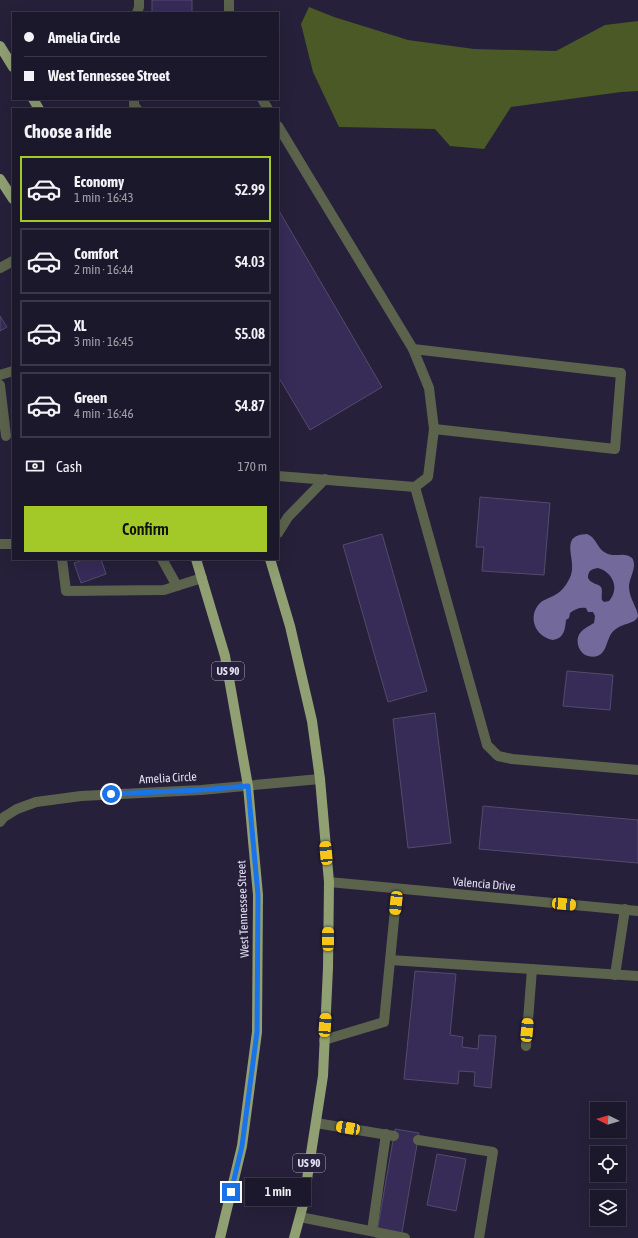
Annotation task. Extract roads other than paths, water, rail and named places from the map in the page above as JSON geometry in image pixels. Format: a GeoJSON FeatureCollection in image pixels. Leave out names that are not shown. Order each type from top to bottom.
{"type":"FeatureCollection","features":[{"type":"Feature","properties":{"kind":"main road"},"geometry":{"type":"LineString","coordinates":[[0,46],[12,65]]}},
{"type":"Feature","properties":{"kind":"main road"},"geometry":{"type":"LineString","coordinates":[[0,180],[12,198]]}},
{"type":"Feature","properties":{"kind":"main road","name":"West Tennessee Street"},"geometry":{"type":"LineString","coordinates":[[196,560],[225,656],[248,786],[258,895],[257,1032],[242,1146],[220,1238]]}},
{"type":"Feature","properties":{"kind":"main road","name":"US 90"},"geometry":{"type":"LineString","coordinates":[[270,560],[290,626],[312,721],[320,779],[329,882],[328,968],[323,1076],[303,1205],[294,1238]]}},
{"type":"Feature","properties":{"kind":"street"},"geometry":{"type":"LineString","coordinates":[[137,12],[139,0]]}},
{"type":"Feature","properties":{"kind":"street"},"geometry":{"type":"LineString","coordinates":[[229,0],[229,12]]}},
{"type":"Feature","properties":{"kind":"street"},"geometry":{"type":"LineString","coordinates":[[279,128],[413,349],[429,388],[434,429],[428,477],[415,487],[279,476]]}},
{"type":"Feature","properties":{"kind":"street"},"geometry":{"type":"LineString","coordinates":[[0,268],[12,262]]}},
{"type":"Feature","properties":{"kind":"street"},"geometry":{"type":"LineString","coordinates":[[413,349],[621,373],[615,449],[434,429]]}},
{"type":"Feature","properties":{"kind":"street"},"geometry":{"type":"LineString","coordinates":[[0,375],[12,372]]}},
{"type":"Feature","properties":{"kind":"street"},"geometry":{"type":"LineString","coordinates":[[0,385],[6,438]]}},
{"type":"Feature","properties":{"kind":"street"},"geometry":{"type":"LineString","coordinates":[[279,531],[288,517],[325,479]]}},
{"type":"Feature","properties":{"kind":"street"},"geometry":{"type":"LineString","coordinates":[[415,487],[487,745],[498,756],[638,770]]}},
{"type":"Feature","properties":{"kind":"street"},"geometry":{"type":"LineString","coordinates":[[0,544],[12,544]]}},
{"type":"Feature","properties":{"kind":"street"},"geometry":{"type":"LineString","coordinates":[[62,560],[66,591],[164,590],[202,578]]}},
{"type":"Feature","properties":{"kind":"street"},"geometry":{"type":"LineString","coordinates":[[163,560],[177,586]]}},
{"type":"Feature","properties":{"kind":"street","name":"Amelia Circle"},"geometry":{"type":"LineString","coordinates":[[0,822],[4,817],[17,809],[36,802],[81,796],[201,790],[320,779]]}},
{"type":"Feature","properties":{"kind":"street","name":"Valencia Drive"},"geometry":{"type":"LineString","coordinates":[[329,882],[638,911]]}},
{"type":"Feature","properties":{"kind":"street"},"geometry":{"type":"LineString","coordinates":[[324,1040],[384,1022],[397,889]]}},
{"type":"Feature","properties":{"kind":"street"},"geometry":{"type":"LineString","coordinates":[[615,975],[625,910]]}},
{"type":"Feature","properties":{"kind":"street"},"geometry":{"type":"LineString","coordinates":[[390,960],[638,976]]}},
{"type":"Feature","properties":{"kind":"street"},"geometry":{"type":"LineString","coordinates":[[526,1046],[532,969]]}},
{"type":"Feature","properties":{"kind":"street"},"geometry":{"type":"LineString","coordinates":[[316,1122],[390,1135],[372,1231]]}},
{"type":"Feature","properties":{"kind":"street"},"geometry":{"type":"LineString","coordinates":[[418,1140],[493,1152],[479,1238]]}},
{"type":"Feature","properties":{"kind":"street"},"geometry":{"type":"LineString","coordinates":[[300,1217],[405,1238]]}}]}
